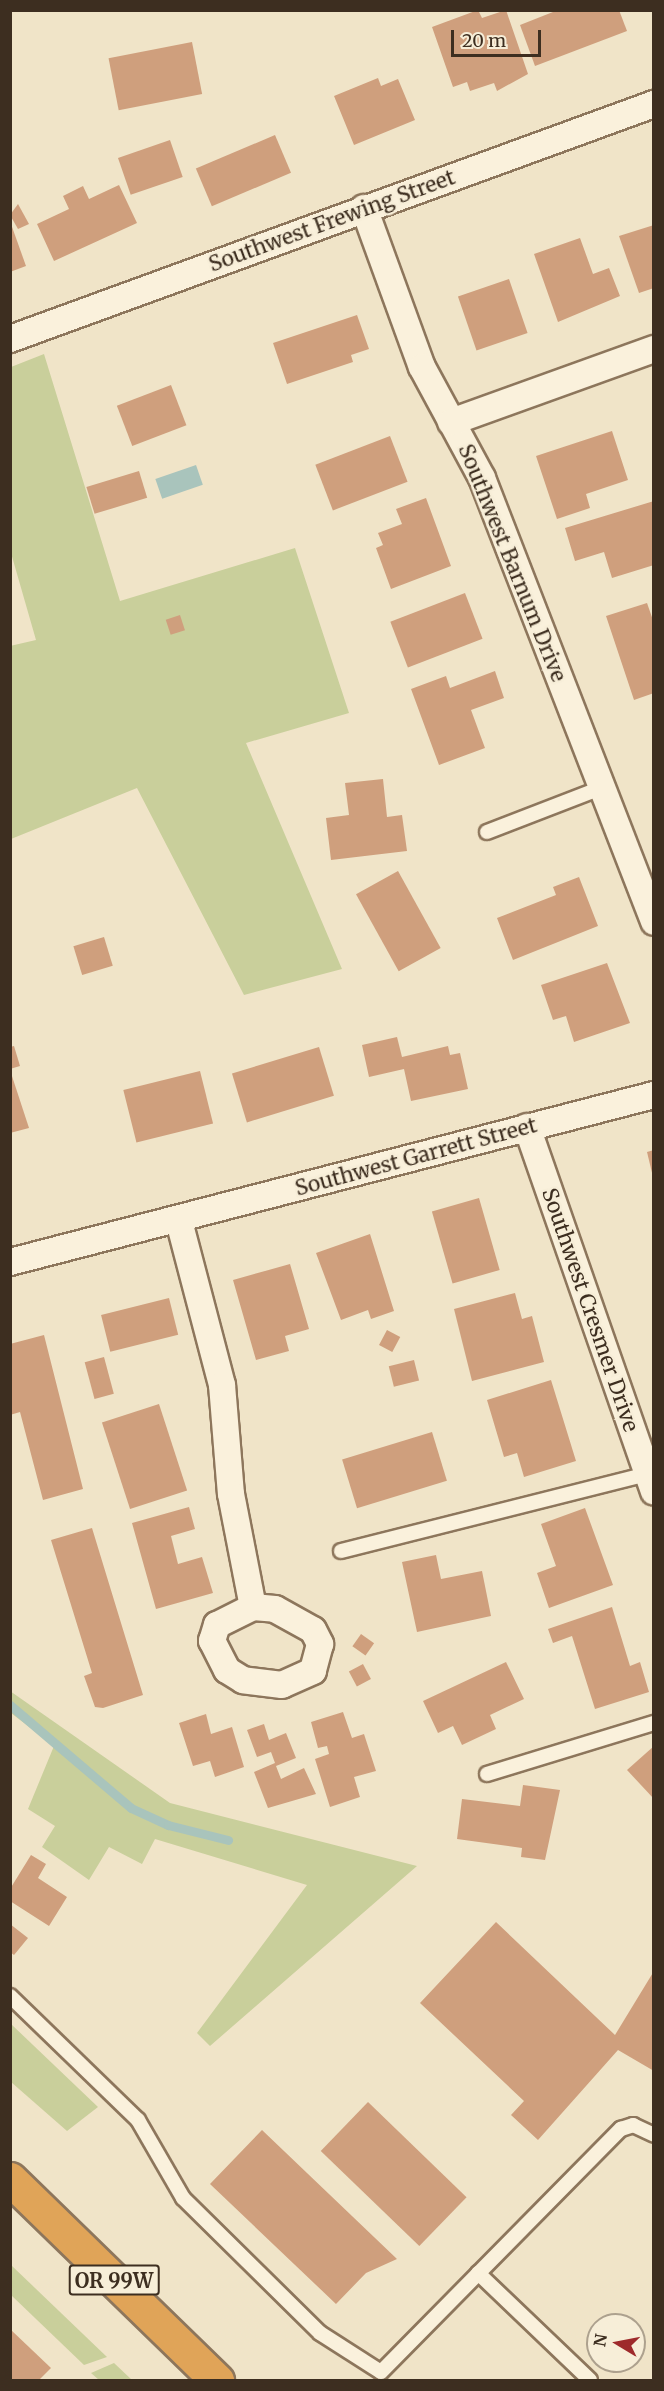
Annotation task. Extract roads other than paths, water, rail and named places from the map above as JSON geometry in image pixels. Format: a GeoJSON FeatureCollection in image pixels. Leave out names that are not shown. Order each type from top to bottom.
{"type":"FeatureCollection","features":[{"type":"Feature","properties":{"kind":"highway","name":"OR 99W"},"geometry":{"type":"LineString","coordinates":[[10,2179],[217,2380]]}},
{"type":"Feature","properties":{"kind":"street","name":"Southwest Frewing Street"},"geometry":{"type":"LineString","coordinates":[[10,339],[654,104]]}},
{"type":"Feature","properties":{"kind":"street","name":"Southwest Barnum Drive"},"geometry":{"type":"LineString","coordinates":[[364,208],[422,367],[482,478],[654,922]]}},
{"type":"Feature","properties":{"kind":"street"},"geometry":{"type":"LineString","coordinates":[[451,422],[654,349]]}},
{"type":"Feature","properties":{"kind":"street","name":"Southwest Garrett Street"},"geometry":{"type":"LineString","coordinates":[[10,1262],[179,1221],[654,1095]]}},
{"type":"Feature","properties":{"kind":"street","name":"Southwest Cresmer Drive"},"geometry":{"type":"LineString","coordinates":[[527,1127],[650,1483]]}},
{"type":"Feature","properties":{"kind":"street"},"geometry":{"type":"LineString","coordinates":[[179,1221],[222,1385],[231,1494],[252,1607]]}},
{"type":"Feature","properties":{"kind":"lane"},"geometry":{"type":"LineString","coordinates":[[487,832],[601,788]]}},
{"type":"Feature","properties":{"kind":"lane"},"geometry":{"type":"LineString","coordinates":[[341,1551],[650,1483]]}},
{"type":"Feature","properties":{"kind":"lane"},"geometry":{"type":"LineString","coordinates":[[487,1774],[654,1723]]}},
{"type":"Feature","properties":{"kind":"lane"},"geometry":{"type":"LineString","coordinates":[[10,1995],[138,2120],[183,2198],[320,2333],[381,2372],[621,2129],[633,2125],[654,2135]]}},
{"type":"Feature","properties":{"kind":"lane"},"geometry":{"type":"LineString","coordinates":[[478,2273],[590,2380]]}},
{"type":"Feature","properties":{"kind":"water"},"geometry":{"type":"Polygon","coordinates":[[[196,465],[203,485],[162,499],[155,479],[196,465]]]}},
{"type":"Feature","properties":{"kind":"waterway"},"geometry":{"type":"LineString","coordinates":[[10,1705],[131,1808],[168,1825],[228,1840]]}}]}
